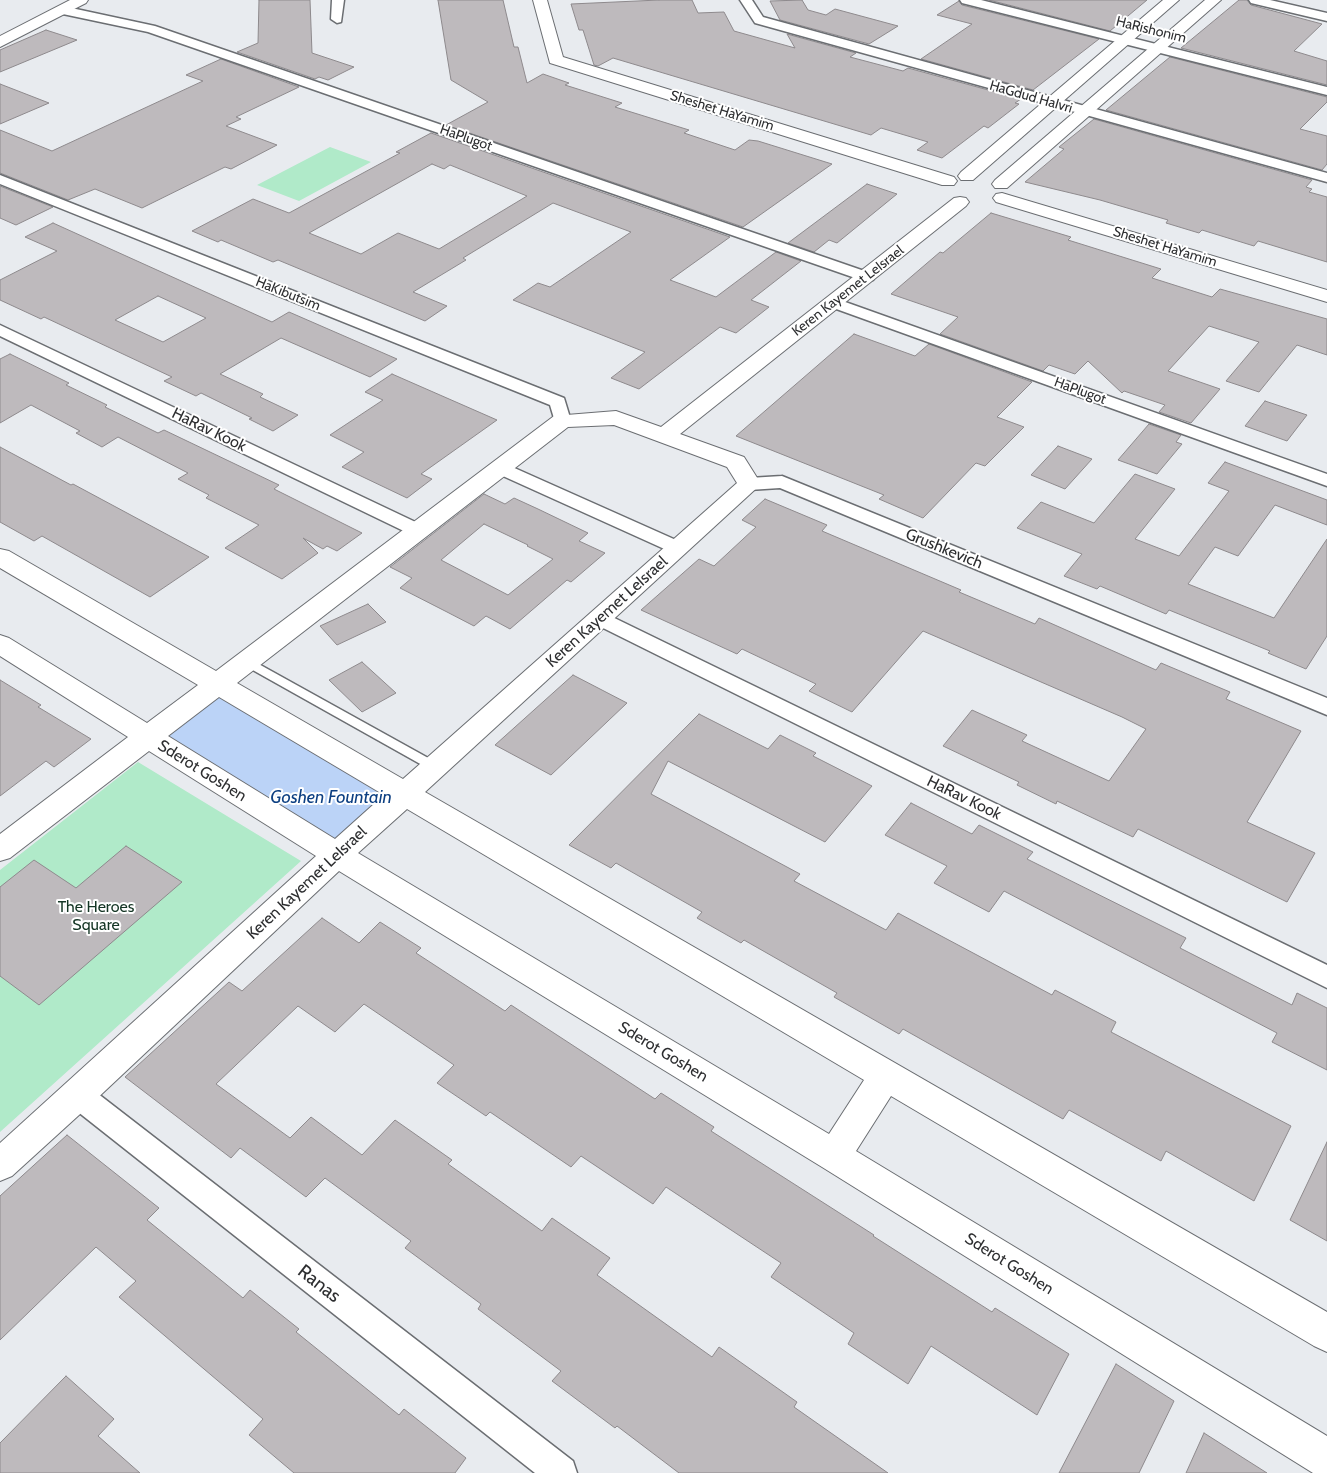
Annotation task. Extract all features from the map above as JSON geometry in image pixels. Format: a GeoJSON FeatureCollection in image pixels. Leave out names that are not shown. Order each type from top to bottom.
{"type":"FeatureCollection","features":[{"type":"Feature","properties":{"kind":"street"},"geometry":{"type":"LineString","coordinates":[[0,27],[58,5],[81,0]]}},
{"type":"Feature","properties":{"kind":"street"},"geometry":{"type":"LineString","coordinates":[[337,19],[338,0]]}},
{"type":"Feature","properties":{"kind":"street","name":"Sheshet HaYamim"},"geometry":{"type":"LineString","coordinates":[[540,0],[556,60],[948,181],[967,176],[986,178],[986,198],[1327,296]]}},
{"type":"Feature","properties":{"kind":"street","name":"HaGdud HaIvri"},"geometry":{"type":"LineString","coordinates":[[746,0],[759,20],[1051,103],[1327,178]]}},
{"type":"Feature","properties":{"kind":"street","name":"HaRishonim"},"geometry":{"type":"LineString","coordinates":[[966,0],[1125,38],[1327,91]]}},
{"type":"Feature","properties":{"kind":"street"},"geometry":{"type":"LineString","coordinates":[[967,176],[1125,38],[1172,0]]}},
{"type":"Feature","properties":{"kind":"street","name":"Keren Kayemet LeIsrael"},"geometry":{"type":"LineString","coordinates":[[665,435],[867,277],[986,198],[1214,0]]}},
{"type":"Feature","properties":{"kind":"street"},"geometry":{"type":"LineString","coordinates":[[1255,0],[1327,17]]}},
{"type":"Feature","properties":{"kind":"street"},"geometry":{"type":"LineString","coordinates":[[0,42],[58,5]]}},
{"type":"Feature","properties":{"kind":"street","name":"HaPlugot"},"geometry":{"type":"LineString","coordinates":[[58,5],[151,29],[867,277]]}},
{"type":"Feature","properties":{"kind":"street","name":"HaKibutsim"},"geometry":{"type":"LineString","coordinates":[[0,179],[558,402],[562,421]]}},
{"type":"Feature","properties":{"kind":"street"},"geometry":{"type":"LineString","coordinates":[[948,181],[945,185],[947,194],[986,198]]}},
{"type":"Feature","properties":{"kind":"street","name":"HaPlugot"},"geometry":{"type":"LineString","coordinates":[[834,303],[1327,480]]}},
{"type":"Feature","properties":{"kind":"street","name":"HaRav Kook"},"geometry":{"type":"LineString","coordinates":[[0,330],[419,530]]}},
{"type":"Feature","properties":{"kind":"street"},"geometry":{"type":"LineString","coordinates":[[0,850],[562,421],[616,418],[736,462],[749,484]]}},
{"type":"Feature","properties":{"kind":"street"},"geometry":{"type":"LineString","coordinates":[[501,468],[678,548]]}},
{"type":"Feature","properties":{"kind":"street","name":"Grushkevich"},"geometry":{"type":"LineString","coordinates":[[749,484],[782,482],[1327,707]]}},
{"type":"Feature","properties":{"kind":"street","name":"Keren Kayemet LeIsrael"},"geometry":{"type":"LineString","coordinates":[[0,1164],[78,1096],[337,854],[407,794],[749,484]]}},
{"type":"Feature","properties":{"kind":"street"},"geometry":{"type":"LineString","coordinates":[[0,556],[1327,1333]]}},
{"type":"Feature","properties":{"kind":"street","name":"HaRav Kook"},"geometry":{"type":"LineString","coordinates":[[600,618],[1327,978]]}},
{"type":"Feature","properties":{"kind":"street","name":"Sderot Goshen"},"geometry":{"type":"LineString","coordinates":[[0,644],[337,854],[1327,1459]]}},
{"type":"Feature","properties":{"kind":"street"},"geometry":{"type":"LineString","coordinates":[[834,1156],[886,1075]]}},
{"type":"Feature","properties":{"kind":"street","name":"Ranas"},"geometry":{"type":"LineString","coordinates":[[78,1096],[561,1473]]}},
{"type":"Feature","properties":{"kind":"lane"},"geometry":{"type":"LineString","coordinates":[[246,661],[435,767]]}},
{"type":"Feature","properties":{"kind":"green space"},"geometry":{"type":"Polygon","coordinates":[[[330,147],[371,162],[299,201],[257,185],[330,147]]]}},
{"type":"Feature","properties":{"kind":"green space","name":"The Heroes Square"},"geometry":{"type":"Polygon","coordinates":[[[138,762],[301,861],[0,1132],[0,870],[138,762]]]}},
{"type":"Feature","properties":{"kind":"water","name":"Goshen Fountain"},"geometry":{"type":"Polygon","coordinates":[[[218,689],[395,794],[337,844],[160,735],[218,689]]]}},
{"type":"Feature","properties":{"kind":"building"},"geometry":{"type":"Polygon","coordinates":[[[259,0],[310,0],[312,53],[354,67],[328,80],[319,77],[315,79],[237,52],[258,43],[259,0]]]}},
{"type":"Feature","properties":{"kind":"building"},"geometry":{"type":"Polygon","coordinates":[[[438,0],[503,0],[514,47],[518,47],[527,83],[543,74],[569,83],[565,85],[622,103],[615,107],[689,130],[684,133],[735,150],[749,140],[758,141],[832,164],[743,227],[446,125],[488,102],[451,80],[438,0]]]}},
{"type":"Feature","properties":{"kind":"building"},"geometry":{"type":"Polygon","coordinates":[[[692,0],[698,13],[724,12],[734,31],[795,48],[787,34],[856,53],[850,57],[903,71],[908,68],[1021,99],[1015,103],[1019,104],[988,128],[984,126],[942,158],[917,150],[928,142],[881,128],[871,135],[613,58],[598,66],[594,65],[583,30],[579,30],[571,4],[692,0]]]}},
{"type":"Feature","properties":{"kind":"building"},"geometry":{"type":"Polygon","coordinates":[[[802,0],[808,10],[826,15],[835,9],[898,26],[869,44],[780,20],[770,1],[802,0]]]}},
{"type":"Feature","properties":{"kind":"building"},"geometry":{"type":"Polygon","coordinates":[[[989,0],[1147,0],[1110,31],[989,0]]]}},
{"type":"Feature","properties":{"kind":"building"},"geometry":{"type":"Polygon","coordinates":[[[1239,0],[1247,0],[1251,5],[1322,24],[1294,51],[1327,61],[1327,85],[1181,48],[1239,0]]]}},
{"type":"Feature","properties":{"kind":"building"},"geometry":{"type":"Polygon","coordinates":[[[959,1],[962,5],[1099,39],[1033,90],[921,59],[972,24],[937,15],[959,1]]]}},
{"type":"Feature","properties":{"kind":"building"},"geometry":{"type":"Polygon","coordinates":[[[46,30],[77,40],[0,72],[0,50],[46,30]]]}},
{"type":"Feature","properties":{"kind":"building"},"geometry":{"type":"Polygon","coordinates":[[[1170,57],[1327,97],[1327,102],[1300,129],[1327,136],[1327,164],[1322,170],[1106,110],[1170,57]]]}},
{"type":"Feature","properties":{"kind":"building"},"geometry":{"type":"Polygon","coordinates":[[[221,59],[299,87],[236,117],[241,119],[226,126],[277,145],[231,169],[225,167],[142,208],[95,189],[68,200],[0,173],[0,130],[52,151],[203,81],[186,75],[221,59]]]}},
{"type":"Feature","properties":{"kind":"building"},"geometry":{"type":"Polygon","coordinates":[[[0,84],[49,103],[0,124],[0,84]]]}},
{"type":"Feature","properties":{"kind":"building"},"geometry":{"type":"Polygon","coordinates":[[[1094,119],[1312,180],[1306,187],[1312,189],[1309,192],[1327,197],[1327,262],[1258,241],[1254,246],[1202,230],[1199,233],[1166,223],[1168,220],[1100,200],[1025,182],[1064,149],[1059,147],[1094,119]]]}},
{"type":"Feature","properties":{"kind":"building"},"geometry":{"type":"Polygon","coordinates":[[[431,133],[730,237],[670,280],[716,297],[776,252],[801,261],[751,300],[769,307],[736,333],[720,327],[639,389],[611,378],[645,352],[513,300],[538,283],[550,287],[631,232],[553,203],[463,258],[466,260],[413,292],[447,306],[425,321],[278,260],[273,262],[221,240],[218,242],[192,231],[253,199],[289,213],[400,153],[396,152],[431,133]],[[432,164],[309,233],[361,254],[398,233],[439,249],[527,196],[450,165],[444,169],[432,164]]]}},
{"type":"Feature","properties":{"kind":"building"},"geometry":{"type":"Polygon","coordinates":[[[867,184],[897,194],[837,243],[829,240],[814,252],[788,243],[867,184]]]}},
{"type":"Feature","properties":{"kind":"building"},"geometry":{"type":"Polygon","coordinates":[[[0,186],[53,207],[16,225],[0,218],[0,186]]]}},
{"type":"Feature","properties":{"kind":"building"},"geometry":{"type":"Polygon","coordinates":[[[991,213],[1071,237],[1068,240],[1161,269],[1152,278],[1212,297],[1220,289],[1327,319],[1327,355],[1297,345],[1259,392],[1226,381],[1259,342],[1209,326],[1168,371],[1220,389],[1191,423],[1159,412],[1165,405],[1124,391],[1122,393],[1088,361],[1075,374],[1049,365],[1043,371],[940,334],[958,317],[891,294],[940,252],[943,253],[991,213]]]}},
{"type":"Feature","properties":{"kind":"building"},"geometry":{"type":"Polygon","coordinates":[[[53,223],[272,322],[289,312],[397,359],[370,377],[281,338],[220,374],[263,394],[260,397],[298,415],[273,431],[249,419],[252,418],[201,393],[196,396],[164,381],[172,377],[44,317],[41,319],[0,300],[0,280],[57,251],[25,237],[53,223]],[[158,296],[115,320],[163,342],[206,318],[158,296]]]}},
{"type":"Feature","properties":{"kind":"building"},"geometry":{"type":"Polygon","coordinates":[[[854,334],[915,356],[929,344],[1032,382],[997,417],[1024,427],[985,466],[976,463],[923,518],[879,499],[884,495],[736,436],[854,334]]]}},
{"type":"Feature","properties":{"kind":"building"},"geometry":{"type":"Polygon","coordinates":[[[10,354],[69,383],[66,385],[158,433],[164,430],[279,485],[274,489],[362,533],[337,551],[327,546],[323,549],[303,538],[318,553],[282,579],[225,548],[259,525],[206,498],[209,495],[178,479],[188,473],[118,437],[102,447],[76,433],[80,431],[31,405],[0,423],[0,359],[10,354]]]}},
{"type":"Feature","properties":{"kind":"building"},"geometry":{"type":"Polygon","coordinates":[[[392,374],[497,420],[421,474],[432,479],[407,498],[342,467],[364,452],[330,435],[383,400],[365,392],[392,374]]]}},
{"type":"Feature","properties":{"kind":"building"},"geometry":{"type":"Polygon","coordinates":[[[1265,401],[1307,415],[1287,441],[1245,426],[1265,401]]]}},
{"type":"Feature","properties":{"kind":"building"},"geometry":{"type":"Polygon","coordinates":[[[1149,424],[1181,435],[1176,442],[1182,444],[1157,474],[1118,460],[1149,424]]]}},
{"type":"Feature","properties":{"kind":"building"},"geometry":{"type":"Polygon","coordinates":[[[1058,446],[1092,459],[1065,489],[1031,475],[1058,446]]]}},
{"type":"Feature","properties":{"kind":"building"},"geometry":{"type":"Polygon","coordinates":[[[0,447],[209,557],[150,597],[42,536],[34,541],[0,522],[0,447]]]}},
{"type":"Feature","properties":{"kind":"building"},"geometry":{"type":"Polygon","coordinates":[[[1225,462],[1327,500],[1327,525],[1275,505],[1238,556],[1215,547],[1188,584],[1274,618],[1327,539],[1327,636],[1306,669],[1268,653],[1270,651],[1169,610],[1166,614],[1100,586],[1097,589],[1064,576],[1082,554],[1017,528],[1041,502],[1094,523],[1135,474],[1175,489],[1135,539],[1179,556],[1229,491],[1208,483],[1225,462]]]}},
{"type":"Feature","properties":{"kind":"building"},"geometry":{"type":"Polygon","coordinates":[[[484,494],[505,504],[514,498],[588,533],[579,541],[605,553],[571,582],[567,580],[510,629],[486,616],[474,626],[400,588],[412,578],[390,567],[484,494]],[[484,524],[441,560],[508,595],[553,559],[484,524]]]}},
{"type":"Feature","properties":{"kind":"building"},"geometry":{"type":"Polygon","coordinates":[[[765,499],[827,525],[822,531],[961,590],[959,592],[1035,624],[1039,618],[1156,670],[1161,663],[1230,692],[1226,699],[1301,731],[1247,822],[1315,853],[1287,902],[1138,829],[1133,837],[1057,801],[1056,804],[1017,785],[1019,782],[943,746],[972,710],[1027,735],[1022,741],[1109,781],[1146,729],[1122,717],[923,631],[852,712],[809,691],[816,684],[742,649],[737,654],[641,610],[699,559],[714,566],[756,527],[742,520],[765,499]]]}},
{"type":"Feature","properties":{"kind":"building"},"geometry":{"type":"Polygon","coordinates":[[[368,604],[386,622],[337,645],[320,626],[368,604]]]}},
{"type":"Feature","properties":{"kind":"building"},"geometry":{"type":"Polygon","coordinates":[[[362,662],[396,693],[362,712],[329,680],[362,662]]]}},
{"type":"Feature","properties":{"kind":"building"},"geometry":{"type":"Polygon","coordinates":[[[573,675],[627,703],[551,775],[495,745],[573,675]]]}},
{"type":"Feature","properties":{"kind":"building"},"geometry":{"type":"Polygon","coordinates":[[[0,680],[41,705],[38,707],[91,739],[54,767],[46,761],[0,796],[0,680]]]}},
{"type":"Feature","properties":{"kind":"building"},"geometry":{"type":"Polygon","coordinates":[[[699,714],[768,749],[780,735],[816,753],[813,756],[872,786],[825,842],[668,761],[651,794],[800,874],[794,881],[886,930],[898,913],[1052,995],[1055,990],[1116,1022],[1111,1032],[1291,1126],[1254,1201],[1166,1151],[1161,1161],[1069,1110],[1063,1119],[903,1029],[899,1034],[834,997],[837,993],[744,940],[741,943],[697,918],[702,912],[616,863],[611,868],[569,845],[699,714]]]}},
{"type":"Feature","properties":{"kind":"building"},"geometry":{"type":"Polygon","coordinates":[[[911,803],[972,834],[979,825],[1033,852],[1027,859],[1186,938],[1180,948],[1292,1005],[1297,993],[1327,1008],[1327,1070],[1272,1042],[1277,1033],[1004,891],[989,912],[934,883],[947,866],[885,835],[911,803]]]}},
{"type":"Feature","properties":{"kind":"building"},"geometry":{"type":"Polygon","coordinates":[[[126,846],[182,882],[39,1005],[0,976],[0,887],[34,860],[76,888],[126,846]]]}},
{"type":"Feature","properties":{"kind":"building"},"geometry":{"type":"Polygon","coordinates":[[[322,918],[359,943],[380,922],[421,948],[416,953],[505,1011],[511,1005],[655,1099],[661,1093],[714,1127],[711,1131],[873,1236],[992,1312],[995,1308],[1069,1354],[1037,1415],[931,1346],[908,1384],[848,1344],[854,1333],[771,1277],[781,1263],[666,1187],[653,1204],[581,1156],[571,1167],[490,1112],[486,1116],[437,1083],[454,1065],[364,1004],[335,1032],[298,1006],[216,1084],[290,1138],[311,1117],[362,1155],[395,1120],[452,1160],[448,1164],[542,1231],[552,1218],[610,1258],[597,1275],[712,1357],[719,1347],[797,1402],[794,1407],[888,1473],[679,1473],[617,1426],[615,1428],[552,1381],[561,1371],[478,1309],[481,1304],[405,1248],[411,1241],[325,1178],[306,1197],[240,1148],[231,1158],[125,1077],[229,982],[242,991],[322,918]]]}},
{"type":"Feature","properties":{"kind":"building"},"geometry":{"type":"Polygon","coordinates":[[[67,1135],[159,1208],[147,1220],[243,1298],[250,1290],[299,1329],[296,1332],[399,1415],[404,1409],[466,1458],[455,1473],[294,1473],[249,1435],[263,1419],[119,1297],[136,1281],[96,1247],[0,1340],[0,1196],[67,1135]]]}},
{"type":"Feature","properties":{"kind":"building"},"geometry":{"type":"Polygon","coordinates":[[[1327,1142],[1327,1241],[1290,1220],[1327,1142]]]}},
{"type":"Feature","properties":{"kind":"building"},"geometry":{"type":"Polygon","coordinates":[[[1116,1364],[1174,1401],[1139,1473],[1059,1473],[1116,1364]]]}},
{"type":"Feature","properties":{"kind":"building"},"geometry":{"type":"Polygon","coordinates":[[[66,1376],[114,1419],[98,1436],[140,1473],[0,1473],[0,1443],[66,1376]]]}},
{"type":"Feature","properties":{"kind":"building"},"geometry":{"type":"Polygon","coordinates":[[[1204,1433],[1267,1473],[1186,1473],[1204,1433]]]}}]}
